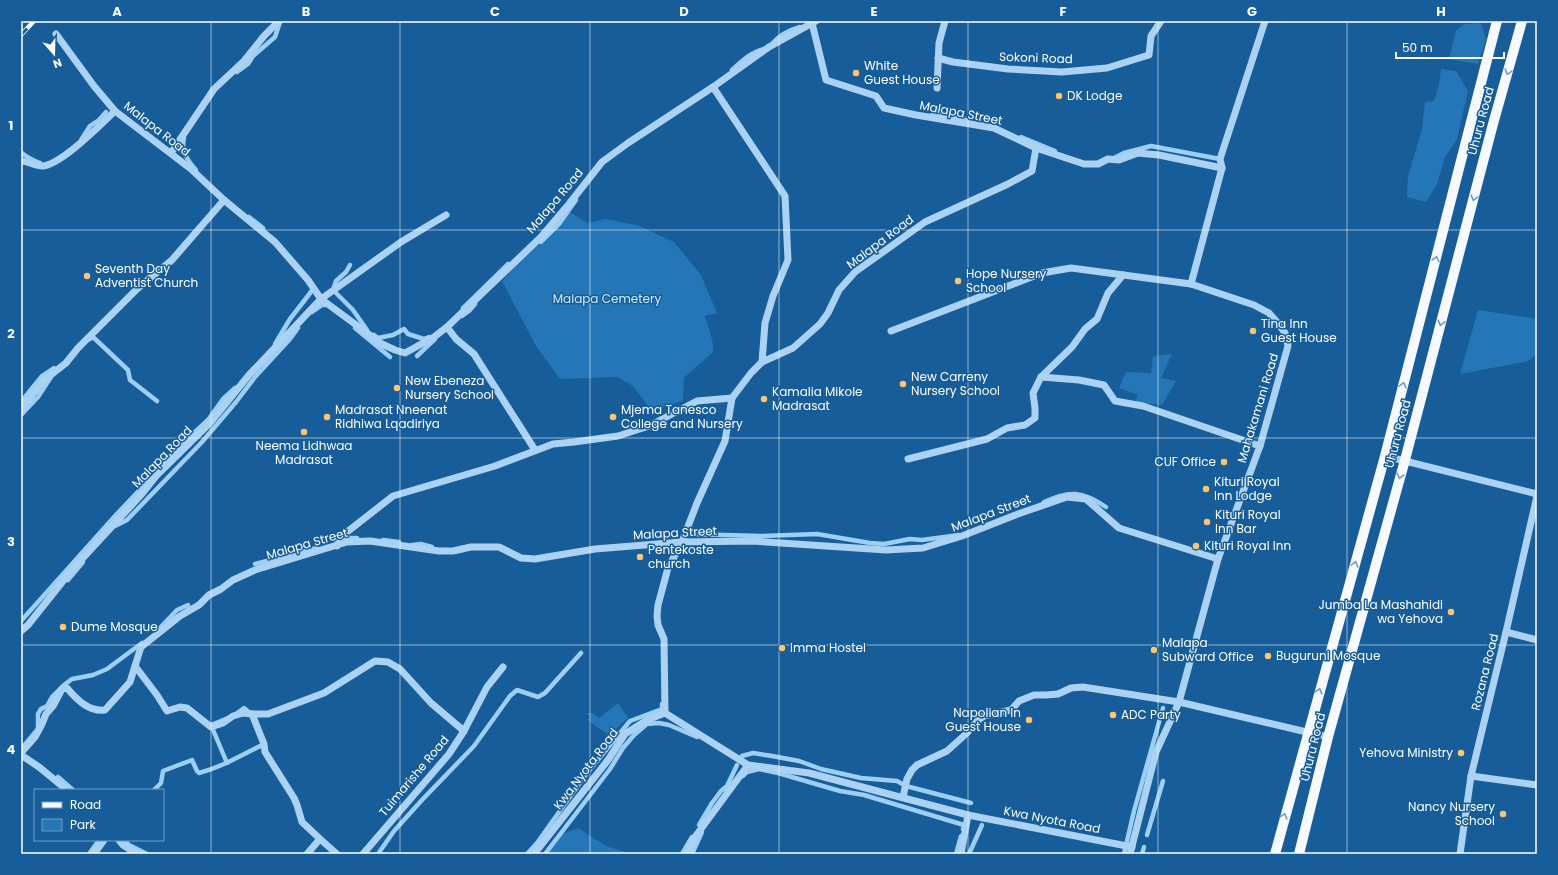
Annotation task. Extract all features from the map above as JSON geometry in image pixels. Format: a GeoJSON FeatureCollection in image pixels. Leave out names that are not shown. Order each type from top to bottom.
{"type":"FeatureCollection","features":[{"type":"Feature","properties":{"kind":"main road","name":"Uhuru Road"},"geometry":{"type":"LineString","coordinates":[[1275,854],[1385,456],[1497,21]]}},
{"type":"Feature","properties":{"kind":"main road","name":"Uhuru Road"},"geometry":{"type":"LineString","coordinates":[[1299,854],[1328,737],[1405,460],[1493,124],[1522,21]]}},
{"type":"Feature","properties":{"kind":"street"},"geometry":{"type":"LineString","coordinates":[[171,153],[214,89],[244,61],[264,36],[279,21]]}},
{"type":"Feature","properties":{"kind":"street"},"geometry":{"type":"LineString","coordinates":[[937,88],[939,43],[945,21]]}},
{"type":"Feature","properties":{"kind":"street","name":"Sokoni Road"},"geometry":{"type":"LineString","coordinates":[[938,58],[953,62],[1024,71],[1062,72],[1107,68],[1149,55],[1151,36],[1161,21]]}},
{"type":"Feature","properties":{"kind":"street"},"geometry":{"type":"LineString","coordinates":[[891,331],[1042,274],[1072,268],[1191,284],[1222,168],[1220,159],[1265,21]]}},
{"type":"Feature","properties":{"kind":"street","name":"Malapa Road"},"geometry":{"type":"LineString","coordinates":[[56,34],[94,86],[116,111],[143,134],[171,153],[224,200],[275,242],[308,280],[321,299],[382,344],[394,350],[405,353],[434,337],[447,327],[541,237],[602,162],[769,47],[814,22]]}},
{"type":"Feature","properties":{"kind":"street","name":"Malapa Street"},"geometry":{"type":"LineString","coordinates":[[814,22],[826,80],[876,96],[884,108],[916,116],[994,128],[1036,148],[1084,164],[1098,164],[1108,159],[1119,160],[1138,154],[1159,155],[1222,168]]}},
{"type":"Feature","properties":{"kind":"street"},"geometry":{"type":"LineString","coordinates":[[713,87],[785,196],[788,260],[772,296],[765,323],[762,362]]}},
{"type":"Feature","properties":{"kind":"street"},"geometry":{"type":"LineString","coordinates":[[21,161],[41,166],[54,163],[67,154],[116,111]]}},
{"type":"Feature","properties":{"kind":"street","name":"Malapa Road"},"geometry":{"type":"LineString","coordinates":[[665,713],[664,639],[658,625],[657,616],[663,584],[668,568],[682,542],[697,503],[725,441],[732,398],[751,373],[762,362],[793,348],[820,324],[828,313],[839,290],[855,272],[925,222],[1008,184],[1032,171],[1036,148]]}},
{"type":"Feature","properties":{"kind":"street"},"geometry":{"type":"LineString","coordinates":[[21,410],[43,381],[66,363],[78,348],[137,288],[172,260],[224,200]]}},
{"type":"Feature","properties":{"kind":"street"},"geometry":{"type":"LineString","coordinates":[[321,299],[402,242],[446,215]]}},
{"type":"Feature","properties":{"kind":"street"},"geometry":{"type":"LineString","coordinates":[[908,459],[987,439],[1007,428],[1025,425],[1035,418],[1033,393],[1041,377],[1097,318],[1108,293],[1123,275]]}},
{"type":"Feature","properties":{"kind":"street","name":"Mahakamani Road"},"geometry":{"type":"LineString","coordinates":[[1131,850],[1156,752],[1179,702],[1218,559],[1260,446],[1288,346],[1284,333],[1269,313],[1254,305],[1191,284]]}},
{"type":"Feature","properties":{"kind":"street","name":"Malapa Road"},"geometry":{"type":"LineString","coordinates":[[21,631],[28,625],[71,572],[156,476],[210,424],[249,375],[321,299]]}},
{"type":"Feature","properties":{"kind":"street"},"geometry":{"type":"LineString","coordinates":[[447,327],[456,338],[474,354],[535,450]]}},
{"type":"Feature","properties":{"kind":"street"},"geometry":{"type":"LineString","coordinates":[[1041,377],[1079,380],[1104,385],[1115,401],[1143,406],[1260,446]]}},
{"type":"Feature","properties":{"kind":"street"},"geometry":{"type":"LineString","coordinates":[[337,546],[338,542],[348,532],[393,496],[495,466],[553,444],[618,436],[648,426],[697,401],[732,398]]}},
{"type":"Feature","properties":{"kind":"street"},"geometry":{"type":"LineString","coordinates":[[1385,456],[1537,495]]}},
{"type":"Feature","properties":{"kind":"street","name":"Rozana Road"},"geometry":{"type":"LineString","coordinates":[[1460,854],[1471,776],[1537,495]]}},
{"type":"Feature","properties":{"kind":"street","name":"Malapa Street"},"geometry":{"type":"LineString","coordinates":[[135,666],[141,647],[180,616],[199,605],[209,595],[221,589],[233,580],[255,570],[313,551],[337,546],[347,542],[370,541],[439,551],[453,551],[471,547],[500,547],[521,558],[535,559],[595,549],[682,542],[752,541],[886,550],[923,548],[962,536],[1067,497],[1073,497],[1086,498],[1119,528],[1218,559]]}},
{"type":"Feature","properties":{"kind":"street"},"geometry":{"type":"LineString","coordinates":[[1506,632],[1537,640]]}},
{"type":"Feature","properties":{"kind":"street"},"geometry":{"type":"LineString","coordinates":[[135,666],[167,711],[180,707],[187,708],[211,726],[223,723],[233,716],[243,713],[268,714],[324,694],[375,661],[388,662],[400,669],[431,702],[464,731]]}},
{"type":"Feature","properties":{"kind":"street"},"geometry":{"type":"LineString","coordinates":[[66,789],[21,754],[35,737],[46,714],[53,706],[62,689],[67,688],[78,700],[96,711],[105,710],[130,682],[135,666]]}},
{"type":"Feature","properties":{"kind":"street","name":"Tuimarishe Road"},"geometry":{"type":"LineString","coordinates":[[363,854],[449,754],[464,731],[488,687],[503,667]]}},
{"type":"Feature","properties":{"kind":"street"},"geometry":{"type":"LineString","coordinates":[[903,797],[910,772],[917,765],[947,751],[967,733],[978,720],[984,716],[1011,710],[1020,701],[1034,695],[1058,694],[1071,688],[1083,687],[1179,702],[1328,737]]}},
{"type":"Feature","properties":{"kind":"street","name":"Kwa Nyota Road"},"geometry":{"type":"LineString","coordinates":[[534,854],[608,760],[625,734],[647,720],[665,713],[748,765],[809,773],[903,797],[968,816],[1131,850]]}},
{"type":"Feature","properties":{"kind":"street"},"geometry":{"type":"LineString","coordinates":[[252,714],[264,744],[265,752],[298,805],[302,822],[337,854]]}},
{"type":"Feature","properties":{"kind":"street"},"geometry":{"type":"LineString","coordinates":[[687,854],[694,837],[748,765]]}},
{"type":"Feature","properties":{"kind":"street"},"geometry":{"type":"LineString","coordinates":[[1471,776],[1537,785]]}},
{"type":"Feature","properties":{"kind":"street"},"geometry":{"type":"LineString","coordinates":[[961,854],[968,816]]}},
{"type":"Feature","properties":{"kind":"street"},"geometry":{"type":"LineString","coordinates":[[307,854],[320,839]]}},
{"type":"Feature","properties":{"kind":"street"},"geometry":{"type":"LineString","coordinates":[[94,854],[103,841]]}},
{"type":"Feature","properties":{"kind":"street"},"geometry":{"type":"LineString","coordinates":[[120,841],[123,845],[137,854]]}},
{"type":"Feature","properties":{"kind":"green space"},"geometry":{"type":"Polygon","coordinates":[[[1481,23],[1486,39],[1478,64],[1449,59],[1456,31],[1464,24],[1481,23]]]}},
{"type":"Feature","properties":{"kind":"green space"},"geometry":{"type":"Polygon","coordinates":[[[1441,69],[1456,71],[1468,91],[1457,139],[1445,157],[1437,184],[1426,202],[1407,197],[1408,176],[1422,129],[1425,102],[1434,101],[1439,84],[1441,69]]]}},
{"type":"Feature","properties":{"kind":"green space","name":"Malapa Cemetery"},"geometry":{"type":"Polygon","coordinates":[[[566,210],[588,223],[605,219],[637,225],[674,242],[701,275],[717,313],[705,316],[712,338],[713,352],[684,378],[683,401],[651,410],[633,386],[617,377],[560,379],[536,346],[502,281],[566,210]]]}},
{"type":"Feature","properties":{"kind":"green space"},"geometry":{"type":"Polygon","coordinates":[[[1478,310],[1537,319],[1537,354],[1528,361],[1460,374],[1478,310]]]}},
{"type":"Feature","properties":{"kind":"green space"},"geometry":{"type":"Polygon","coordinates":[[[1172,354],[1161,378],[1176,381],[1162,405],[1135,402],[1138,395],[1119,388],[1126,372],[1151,373],[1153,356],[1172,354]]]}},
{"type":"Feature","properties":{"kind":"green space"},"geometry":{"type":"Polygon","coordinates":[[[618,703],[628,718],[609,735],[587,720],[590,717],[586,713],[593,713],[599,718],[618,703]]]}},
{"type":"Feature","properties":{"kind":"green space"},"geometry":{"type":"Polygon","coordinates":[[[578,828],[606,846],[632,854],[544,854],[551,843],[558,837],[566,832],[578,828]]]}},
{"type":"Feature","properties":{"kind":"waterway"},"geometry":{"type":"LineString","coordinates":[[237,72],[248,64],[253,56],[275,37],[280,22]]}},
{"type":"Feature","properties":{"kind":"waterway"},"geometry":{"type":"LineString","coordinates":[[773,43],[785,33],[800,27]]}},
{"type":"Feature","properties":{"kind":"waterway"},"geometry":{"type":"LineString","coordinates":[[732,70],[751,55],[764,49]]}},
{"type":"Feature","properties":{"kind":"waterway"},"geometry":{"type":"LineString","coordinates":[[81,140],[90,126],[99,120],[106,112]]}},
{"type":"Feature","properties":{"kind":"waterway"},"geometry":{"type":"LineString","coordinates":[[932,115],[943,115],[970,121]]}},
{"type":"Feature","properties":{"kind":"waterway"},"geometry":{"type":"LineString","coordinates":[[1021,137],[1055,151]]}},
{"type":"Feature","properties":{"kind":"waterway"},"geometry":{"type":"LineString","coordinates":[[184,138],[184,151],[190,163],[196,170]]}},
{"type":"Feature","properties":{"kind":"waterway"},"geometry":{"type":"LineString","coordinates":[[1114,158],[1124,153],[1151,146],[1220,159]]}},
{"type":"Feature","properties":{"kind":"waterway"},"geometry":{"type":"LineString","coordinates":[[21,155],[22,153],[40,163]]}},
{"type":"Feature","properties":{"kind":"waterway"},"geometry":{"type":"LineString","coordinates":[[541,242],[559,224],[576,200]]}},
{"type":"Feature","properties":{"kind":"waterway"},"geometry":{"type":"LineString","coordinates":[[249,217],[263,228]]}},
{"type":"Feature","properties":{"kind":"waterway"},"geometry":{"type":"LineString","coordinates":[[463,308],[508,264]]}},
{"type":"Feature","properties":{"kind":"waterway"},"geometry":{"type":"LineString","coordinates":[[350,265],[346,272],[336,281],[334,287],[336,293],[353,310],[367,330]]}},
{"type":"Feature","properties":{"kind":"waterway"},"geometry":{"type":"LineString","coordinates":[[275,344],[290,319],[314,288]]}},
{"type":"Feature","properties":{"kind":"waterway"},"geometry":{"type":"LineString","coordinates":[[462,316],[475,304]]}},
{"type":"Feature","properties":{"kind":"waterway"},"geometry":{"type":"LineString","coordinates":[[312,312],[322,305],[328,305]]}},
{"type":"Feature","properties":{"kind":"waterway"},"geometry":{"type":"LineString","coordinates":[[115,526],[127,520],[202,442],[255,377],[290,339],[298,328]]}},
{"type":"Feature","properties":{"kind":"waterway"},"geometry":{"type":"LineString","coordinates":[[355,328],[390,357]]}},
{"type":"Feature","properties":{"kind":"waterway"},"geometry":{"type":"LineString","coordinates":[[374,335],[378,338],[393,335],[404,329],[408,334],[424,339],[429,337]]}},
{"type":"Feature","properties":{"kind":"waterway"},"geometry":{"type":"LineString","coordinates":[[90,339],[93,337],[128,370],[130,380],[157,401]]}},
{"type":"Feature","properties":{"kind":"waterway"},"geometry":{"type":"LineString","coordinates":[[417,356],[435,339]]}},
{"type":"Feature","properties":{"kind":"waterway"},"geometry":{"type":"LineString","coordinates":[[21,402],[42,376],[54,368]]}},
{"type":"Feature","properties":{"kind":"waterway"},"geometry":{"type":"LineString","coordinates":[[21,415],[38,397],[51,377]]}},
{"type":"Feature","properties":{"kind":"waterway"},"geometry":{"type":"LineString","coordinates":[[158,469],[208,420],[223,399],[235,388]]}},
{"type":"Feature","properties":{"kind":"waterway"},"geometry":{"type":"LineString","coordinates":[[21,621],[151,478]]}},
{"type":"Feature","properties":{"kind":"waterway"},"geometry":{"type":"LineString","coordinates":[[1044,502],[1061,495],[1076,494],[1090,498],[1106,507]]}},
{"type":"Feature","properties":{"kind":"waterway"},"geometry":{"type":"LineString","coordinates":[[687,534],[762,536],[817,534],[884,544],[910,539],[922,540],[959,535]]}},
{"type":"Feature","properties":{"kind":"waterway"},"geometry":{"type":"LineString","coordinates":[[341,541],[348,538],[357,538]]}},
{"type":"Feature","properties":{"kind":"waterway"},"geometry":{"type":"LineString","coordinates":[[383,540],[399,542]]}},
{"type":"Feature","properties":{"kind":"waterway"},"geometry":{"type":"LineString","coordinates":[[412,545],[421,544],[432,547]]}},
{"type":"Feature","properties":{"kind":"waterway"},"geometry":{"type":"LineString","coordinates":[[255,564],[317,548]]}},
{"type":"Feature","properties":{"kind":"waterway"},"geometry":{"type":"LineString","coordinates":[[68,580],[83,562]]}},
{"type":"Feature","properties":{"kind":"waterway"},"geometry":{"type":"LineString","coordinates":[[159,629],[177,610],[188,605]]}},
{"type":"Feature","properties":{"kind":"waterway"},"geometry":{"type":"LineString","coordinates":[[22,748],[38,729],[38,714],[41,709],[47,706],[52,697],[64,685],[72,679],[93,675],[107,669],[142,643]]}},
{"type":"Feature","properties":{"kind":"waterway"},"geometry":{"type":"LineString","coordinates":[[378,854],[394,831],[474,746],[510,696],[517,690],[538,697],[545,693],[581,653]]}},
{"type":"Feature","properties":{"kind":"waterway"},"geometry":{"type":"LineString","coordinates":[[527,854],[537,843],[587,773],[630,721],[662,709],[662,704]]}},
{"type":"Feature","properties":{"kind":"waterway"},"geometry":{"type":"LineString","coordinates":[[236,714],[244,708],[251,714]]}},
{"type":"Feature","properties":{"kind":"waterway"},"geometry":{"type":"LineString","coordinates":[[1124,854],[1134,811],[1163,708]]}},
{"type":"Feature","properties":{"kind":"waterway"},"geometry":{"type":"LineString","coordinates":[[227,763],[211,725],[228,718]]}},
{"type":"Feature","properties":{"kind":"waterway"},"geometry":{"type":"LineString","coordinates":[[545,854],[610,769],[623,748],[634,735],[647,724],[659,723],[669,725],[697,737]]}},
{"type":"Feature","properties":{"kind":"waterway"},"geometry":{"type":"LineString","coordinates":[[155,789],[161,783],[163,771],[192,760],[199,773],[232,760],[264,744],[263,742]]}},
{"type":"Feature","properties":{"kind":"waterway"},"geometry":{"type":"LineString","coordinates":[[742,756],[753,753],[772,756],[799,761],[821,769],[861,778],[897,781],[906,786],[971,803]]}},
{"type":"Feature","properties":{"kind":"waterway"},"geometry":{"type":"LineString","coordinates":[[699,825],[712,803],[727,786],[737,765]]}},
{"type":"Feature","properties":{"kind":"waterway"},"geometry":{"type":"LineString","coordinates":[[743,776],[747,772],[759,769],[778,773],[840,791],[864,795],[964,825],[963,829]]}},
{"type":"Feature","properties":{"kind":"waterway"},"geometry":{"type":"LineString","coordinates":[[58,777],[72,789]]}},
{"type":"Feature","properties":{"kind":"waterway"},"geometry":{"type":"LineString","coordinates":[[1147,835],[1163,781]]}},
{"type":"Feature","properties":{"kind":"waterway"},"geometry":{"type":"LineString","coordinates":[[969,854],[982,825]]}},
{"type":"Feature","properties":{"kind":"waterway"},"geometry":{"type":"LineString","coordinates":[[692,854],[702,832]]}},
{"type":"Feature","properties":{"kind":"waterway"},"geometry":{"type":"LineString","coordinates":[[956,854],[961,836]]}},
{"type":"Feature","properties":{"kind":"waterway"},"geometry":{"type":"LineString","coordinates":[[682,854],[692,837]]}},
{"type":"Feature","properties":{"kind":"waterway"},"geometry":{"type":"LineString","coordinates":[[89,854],[98,841]]}},
{"type":"Feature","properties":{"kind":"waterway"},"geometry":{"type":"LineString","coordinates":[[125,841],[129,845],[147,854]]}},
{"type":"Feature","properties":{"kind":"waterway"},"geometry":{"type":"LineString","coordinates":[[1142,854],[1144,847]]}},
{"type":"Feature","properties":{"kind":"railway"},"geometry":{"type":"LineString","coordinates":[[21,35],[34,21]]}},
{"type":"Feature","properties":{"kind":"place","name":"White Guest House"},"geometry":{"type":"Point","coordinates":[856,73]}},
{"type":"Feature","properties":{"kind":"place","name":"DK Lodge"},"geometry":{"type":"Point","coordinates":[1059,96]}},
{"type":"Feature","properties":{"kind":"place","name":"Seventh Day Adventist Church"},"geometry":{"type":"Point","coordinates":[87,276]}},
{"type":"Feature","properties":{"kind":"place","name":"Hope Nursery School"},"geometry":{"type":"Point","coordinates":[958,281]}},
{"type":"Feature","properties":{"kind":"place","name":"Tina Inn Guest House"},"geometry":{"type":"Point","coordinates":[1253,331]}},
{"type":"Feature","properties":{"kind":"place","name":"New Carreny Nursery School"},"geometry":{"type":"Point","coordinates":[903,384]}},
{"type":"Feature","properties":{"kind":"place","name":"New Ebeneza Nursery School"},"geometry":{"type":"Point","coordinates":[397,388]}},
{"type":"Feature","properties":{"kind":"place","name":"Kamalia Mikole Madrasat"},"geometry":{"type":"Point","coordinates":[764,399]}},
{"type":"Feature","properties":{"kind":"place","name":"Madrasat Nneenat Ridhiwa Lqadiriya"},"geometry":{"type":"Point","coordinates":[327,417]}},
{"type":"Feature","properties":{"kind":"place","name":"Mjema Tanesco College and Nursery"},"geometry":{"type":"Point","coordinates":[613,417]}},
{"type":"Feature","properties":{"kind":"place","name":"Neema Lidhwaa Madrasat"},"geometry":{"type":"Point","coordinates":[304,432]}},
{"type":"Feature","properties":{"kind":"place","name":"CUF Office"},"geometry":{"type":"Point","coordinates":[1224,462]}},
{"type":"Feature","properties":{"kind":"place","name":"Kituri Royal Inn Lodge"},"geometry":{"type":"Point","coordinates":[1206,489]}},
{"type":"Feature","properties":{"kind":"place","name":"Kituri Royal Inn Bar"},"geometry":{"type":"Point","coordinates":[1207,522]}},
{"type":"Feature","properties":{"kind":"place","name":"Kituri Royal Inn"},"geometry":{"type":"Point","coordinates":[1196,546]}},
{"type":"Feature","properties":{"kind":"place","name":"Pentekoste church"},"geometry":{"type":"Point","coordinates":[640,557]}},
{"type":"Feature","properties":{"kind":"place","name":"Jumba La Mashahidi wa Yehova"},"geometry":{"type":"Point","coordinates":[1451,612]}},
{"type":"Feature","properties":{"kind":"place","name":"Dume Mosque"},"geometry":{"type":"Point","coordinates":[63,627]}},
{"type":"Feature","properties":{"kind":"place","name":"Imma Hostel"},"geometry":{"type":"Point","coordinates":[782,648]}},
{"type":"Feature","properties":{"kind":"place","name":"Malapa Subward Office"},"geometry":{"type":"Point","coordinates":[1154,650]}},
{"type":"Feature","properties":{"kind":"place","name":"Buguruni Mosque"},"geometry":{"type":"Point","coordinates":[1268,656]}},
{"type":"Feature","properties":{"kind":"place","name":"ADC Party"},"geometry":{"type":"Point","coordinates":[1113,715]}},
{"type":"Feature","properties":{"kind":"place","name":"Napolian In Guest House"},"geometry":{"type":"Point","coordinates":[1029,720]}},
{"type":"Feature","properties":{"kind":"place","name":"Yehova Ministry"},"geometry":{"type":"Point","coordinates":[1461,753]}},
{"type":"Feature","properties":{"kind":"place","name":"Nancy Nursery School"},"geometry":{"type":"Point","coordinates":[1503,814]}}]}
